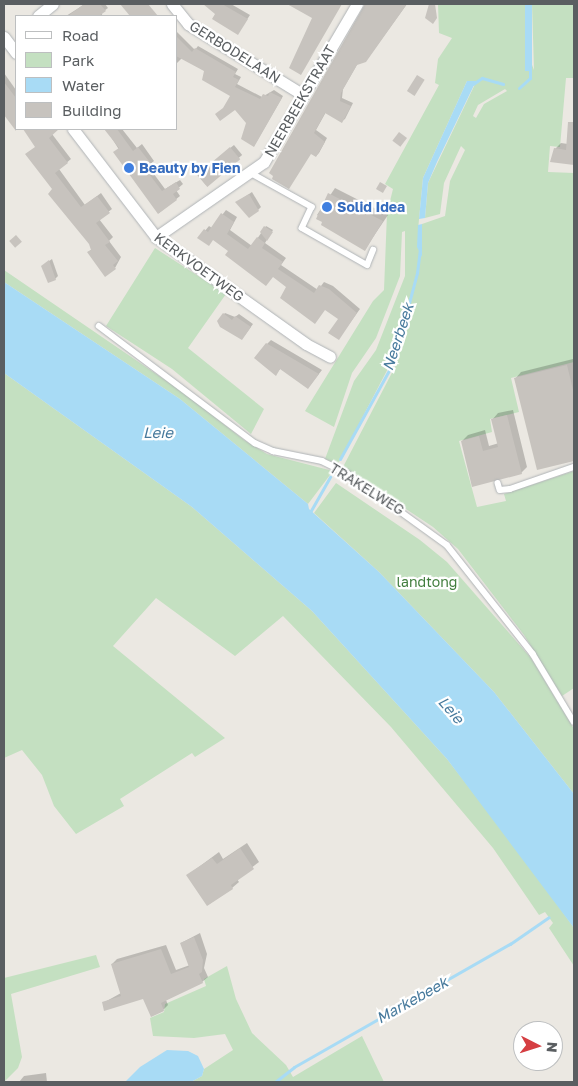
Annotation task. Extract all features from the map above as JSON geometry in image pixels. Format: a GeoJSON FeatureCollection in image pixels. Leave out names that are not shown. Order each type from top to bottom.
{"type":"FeatureCollection","features":[{"type":"Feature","properties":{"kind":"street"},"geometry":{"type":"LineString","coordinates":[[39,15],[54,4]]}},
{"type":"Feature","properties":{"kind":"street","name":"GERBODELAAN"},"geometry":{"type":"LineString","coordinates":[[172,4],[188,24],[302,94]]}},
{"type":"Feature","properties":{"kind":"street","name":"NEERBEEKSTRAAT"},"geometry":{"type":"LineString","coordinates":[[156,236],[264,162],[302,94],[357,4]]}},
{"type":"Feature","properties":{"kind":"street"},"geometry":{"type":"LineString","coordinates":[[5,39],[15,52]]}},
{"type":"Feature","properties":{"kind":"street","name":"KERKVOETWEG"},"geometry":{"type":"LineString","coordinates":[[74,130],[156,236],[306,344],[330,357]]}},
{"type":"Feature","properties":{"kind":"lane"},"geometry":{"type":"LineString","coordinates":[[250,172],[312,207],[302,228],[367,265],[373,250]]}},
{"type":"Feature","properties":{"kind":"lane","name":"TRAKELWEG"},"geometry":{"type":"LineString","coordinates":[[99,326],[255,443],[273,451],[322,461],[347,473],[447,544],[533,654],[574,722]]}},
{"type":"Feature","properties":{"kind":"lane"},"geometry":{"type":"LineString","coordinates":[[498,483],[500,490],[510,489],[574,467]]}},
{"type":"Feature","properties":{"kind":"green space"},"geometry":{"type":"Polygon","coordinates":[[[438,4],[525,4],[525,47],[534,70],[532,4],[574,4],[574,78],[566,78],[560,147],[550,146],[548,172],[574,173],[574,362],[511,378],[519,412],[490,419],[492,432],[459,441],[477,507],[506,501],[504,494],[574,471],[574,688],[562,696],[524,635],[458,549],[433,527],[343,467],[397,363],[393,359],[338,464],[325,459],[354,381],[376,350],[405,276],[405,231],[402,232],[400,276],[376,338],[352,373],[334,427],[305,411],[373,301],[384,290],[387,213],[393,189],[385,184],[439,85],[435,83],[438,59],[452,38],[439,33],[438,4]],[[467,81],[423,178],[418,230],[422,256],[422,224],[445,216],[450,181],[465,150],[461,146],[444,183],[440,214],[425,218],[428,183],[476,82],[467,81]],[[505,89],[478,105],[473,116],[476,118],[484,104],[507,91],[505,89]]]}},
{"type":"Feature","properties":{"kind":"green space"},"geometry":{"type":"Polygon","coordinates":[[[155,248],[226,294],[188,348],[264,409],[251,434],[172,369],[106,326],[155,248]]]}},
{"type":"Feature","properties":{"kind":"green space"},"geometry":{"type":"Polygon","coordinates":[[[4,270],[184,393],[244,440],[267,454],[333,471],[308,504],[180,399],[4,282],[4,270]]]}},
{"type":"Feature","properties":{"kind":"green space"},"geometry":{"type":"Polygon","coordinates":[[[4,373],[192,507],[312,611],[447,759],[526,861],[574,928],[574,966],[549,928],[553,923],[545,912],[539,915],[493,848],[391,727],[283,616],[235,656],[156,598],[113,646],[225,738],[195,757],[192,753],[120,799],[124,806],[76,834],[54,806],[42,775],[22,750],[4,758],[4,373]]]}},
{"type":"Feature","properties":{"kind":"green space","name":"landtong"},"geometry":{"type":"Polygon","coordinates":[[[336,483],[420,540],[447,562],[531,658],[574,729],[574,794],[494,692],[379,572],[314,513],[336,483]]]}},
{"type":"Feature","properties":{"kind":"green space"},"geometry":{"type":"Polygon","coordinates":[[[96,955],[100,967],[11,994],[22,1057],[18,1068],[4,1082],[4,978],[96,955]]]}},
{"type":"Feature","properties":{"kind":"green space"},"geometry":{"type":"Polygon","coordinates":[[[227,966],[236,999],[252,1033],[286,1065],[293,1077],[362,1036],[384,1082],[191,1082],[202,1076],[204,1069],[233,1050],[225,1034],[194,1038],[153,1036],[150,1018],[164,1012],[165,1004],[206,986],[204,979],[227,966]]]}},
{"type":"Feature","properties":{"kind":"water"},"geometry":{"type":"Polygon","coordinates":[[[525,4],[532,4],[532,71],[525,71],[525,4]]]}},
{"type":"Feature","properties":{"kind":"water"},"geometry":{"type":"Polygon","coordinates":[[[467,81],[476,81],[428,183],[425,218],[419,219],[423,178],[467,81]]]}},
{"type":"Feature","properties":{"kind":"water"},"geometry":{"type":"Polygon","coordinates":[[[422,224],[422,257],[417,247],[418,225],[422,224]]]}},
{"type":"Feature","properties":{"kind":"water","name":"Leie"},"geometry":{"type":"Polygon","coordinates":[[[4,282],[180,399],[308,504],[309,509],[379,572],[494,692],[574,794],[574,928],[447,759],[312,611],[192,507],[4,373],[4,282]]]}},
{"type":"Feature","properties":{"kind":"water"},"geometry":{"type":"Polygon","coordinates":[[[167,1050],[188,1051],[198,1056],[204,1069],[202,1076],[191,1082],[125,1082],[140,1067],[167,1050]]]}},
{"type":"Feature","properties":{"kind":"building"},"geometry":{"type":"Polygon","coordinates":[[[84,4],[100,4],[106,11],[100,15],[69,15],[84,4]]]}},
{"type":"Feature","properties":{"kind":"building"},"geometry":{"type":"Polygon","coordinates":[[[120,4],[148,4],[157,15],[129,15],[120,4]]]}},
{"type":"Feature","properties":{"kind":"building"},"geometry":{"type":"Polygon","coordinates":[[[203,4],[222,4],[248,19],[238,35],[212,19],[215,14],[203,4]]]}},
{"type":"Feature","properties":{"kind":"building"},"geometry":{"type":"Polygon","coordinates":[[[287,4],[342,4],[301,75],[289,68],[312,18],[287,4]]]}},
{"type":"Feature","properties":{"kind":"building"},"geometry":{"type":"Polygon","coordinates":[[[365,4],[407,4],[366,62],[357,65],[341,93],[340,101],[351,106],[342,123],[325,113],[314,133],[325,142],[316,157],[311,154],[289,189],[272,179],[273,176],[269,173],[365,4]]]}},
{"type":"Feature","properties":{"kind":"building"},"geometry":{"type":"Polygon","coordinates":[[[429,4],[435,4],[437,18],[433,24],[425,18],[429,4]]]}},
{"type":"Feature","properties":{"kind":"building"},"geometry":{"type":"Polygon","coordinates":[[[178,38],[192,52],[195,48],[236,72],[233,77],[239,80],[235,87],[260,99],[263,94],[268,96],[270,92],[282,98],[254,147],[241,139],[246,123],[235,110],[220,121],[215,114],[223,108],[230,96],[202,80],[204,71],[178,57],[178,38]]]}},
{"type":"Feature","properties":{"kind":"building"},"geometry":{"type":"Polygon","coordinates":[[[417,75],[425,80],[415,96],[407,91],[417,75]]]}},
{"type":"Feature","properties":{"kind":"building"},"geometry":{"type":"Polygon","coordinates":[[[4,82],[15,97],[15,130],[4,115],[4,82]]]}},
{"type":"Feature","properties":{"kind":"building"},"geometry":{"type":"Polygon","coordinates":[[[568,122],[574,122],[574,165],[550,162],[554,148],[566,150],[568,122]]]}},
{"type":"Feature","properties":{"kind":"building"},"geometry":{"type":"Polygon","coordinates":[[[24,130],[58,130],[49,138],[68,163],[55,173],[81,207],[97,196],[110,213],[96,223],[110,242],[105,245],[118,261],[113,265],[116,269],[105,277],[87,252],[91,250],[89,244],[48,194],[52,189],[25,154],[35,147],[24,130]]]}},
{"type":"Feature","properties":{"kind":"building"},"geometry":{"type":"Polygon","coordinates":[[[105,130],[118,130],[133,151],[138,147],[152,165],[146,170],[162,191],[176,182],[180,189],[173,194],[177,200],[158,214],[113,152],[119,148],[105,130]]]}},
{"type":"Feature","properties":{"kind":"building"},"geometry":{"type":"Polygon","coordinates":[[[399,132],[407,138],[400,147],[392,141],[399,132]]]}},
{"type":"Feature","properties":{"kind":"building"},"geometry":{"type":"Polygon","coordinates":[[[230,147],[240,159],[207,187],[197,175],[230,147]]]}},
{"type":"Feature","properties":{"kind":"building"},"geometry":{"type":"Polygon","coordinates":[[[380,182],[387,186],[383,193],[376,189],[380,182]]]}},
{"type":"Feature","properties":{"kind":"building"},"geometry":{"type":"Polygon","coordinates":[[[328,193],[383,221],[365,251],[321,225],[322,222],[316,219],[328,193]]]}},
{"type":"Feature","properties":{"kind":"building"},"geometry":{"type":"Polygon","coordinates":[[[249,194],[259,211],[249,218],[235,202],[249,194]]]}},
{"type":"Feature","properties":{"kind":"building"},"geometry":{"type":"Polygon","coordinates":[[[221,213],[234,222],[227,234],[248,249],[257,237],[265,243],[262,248],[283,262],[278,269],[314,293],[319,285],[329,289],[357,313],[339,340],[328,333],[338,319],[325,310],[315,324],[280,298],[286,287],[273,277],[266,286],[225,255],[228,251],[213,240],[209,246],[197,238],[204,229],[208,232],[221,213]]]}},
{"type":"Feature","properties":{"kind":"building"},"geometry":{"type":"Polygon","coordinates":[[[264,226],[273,232],[267,241],[260,232],[264,226]]]}},
{"type":"Feature","properties":{"kind":"building"},"geometry":{"type":"Polygon","coordinates":[[[16,235],[22,242],[15,248],[9,241],[16,235]]]}},
{"type":"Feature","properties":{"kind":"building"},"geometry":{"type":"Polygon","coordinates":[[[49,260],[56,280],[48,283],[41,266],[49,260]]]}},
{"type":"Feature","properties":{"kind":"building"},"geometry":{"type":"Polygon","coordinates":[[[223,313],[232,320],[235,316],[251,327],[242,340],[220,327],[217,321],[223,313]]]}},
{"type":"Feature","properties":{"kind":"building"},"geometry":{"type":"Polygon","coordinates":[[[266,343],[319,374],[308,389],[280,369],[276,376],[254,358],[266,343]]]}},
{"type":"Feature","properties":{"kind":"building"},"geometry":{"type":"Polygon","coordinates":[[[567,365],[574,394],[574,461],[537,470],[514,378],[567,365]]]}},
{"type":"Feature","properties":{"kind":"building"},"geometry":{"type":"Polygon","coordinates":[[[507,415],[522,474],[472,487],[461,441],[479,436],[483,451],[498,447],[491,419],[507,415]]]}},
{"type":"Feature","properties":{"kind":"building"},"geometry":{"type":"Polygon","coordinates":[[[240,848],[254,869],[231,885],[233,889],[207,906],[186,875],[212,858],[217,864],[240,848]]]}},
{"type":"Feature","properties":{"kind":"building"},"geometry":{"type":"Polygon","coordinates":[[[194,937],[203,960],[202,972],[199,974],[203,983],[161,1003],[164,1011],[151,1017],[143,999],[104,1011],[102,1002],[121,996],[111,964],[161,949],[171,974],[189,967],[180,943],[194,937]]]}},
{"type":"Feature","properties":{"kind":"waterway","name":"Neerbeek"},"geometry":{"type":"LineString","coordinates":[[519,88],[530,78],[530,67]]}},
{"type":"Feature","properties":{"kind":"waterway","name":"Neerbeek"},"geometry":{"type":"LineString","coordinates":[[473,84],[482,78],[503,84]]}},
{"type":"Feature","properties":{"kind":"waterway","name":"Neerbeek"},"geometry":{"type":"LineString","coordinates":[[340,459],[393,363],[417,273],[420,248]]}},
{"type":"Feature","properties":{"kind":"waterway","name":"Neerbeek"},"geometry":{"type":"LineString","coordinates":[[309,514],[330,477]]}},
{"type":"Feature","properties":{"kind":"waterway","name":"Markebeek"},"geometry":{"type":"LineString","coordinates":[[275,1082],[294,1067],[510,944],[549,917]]}},
{"type":"Feature","properties":{"kind":"place","name":"Beauty by Fien"},"geometry":{"type":"Point","coordinates":[129,168]}},
{"type":"Feature","properties":{"kind":"place","name":"Solid Idea"},"geometry":{"type":"Point","coordinates":[327,207]}}]}
